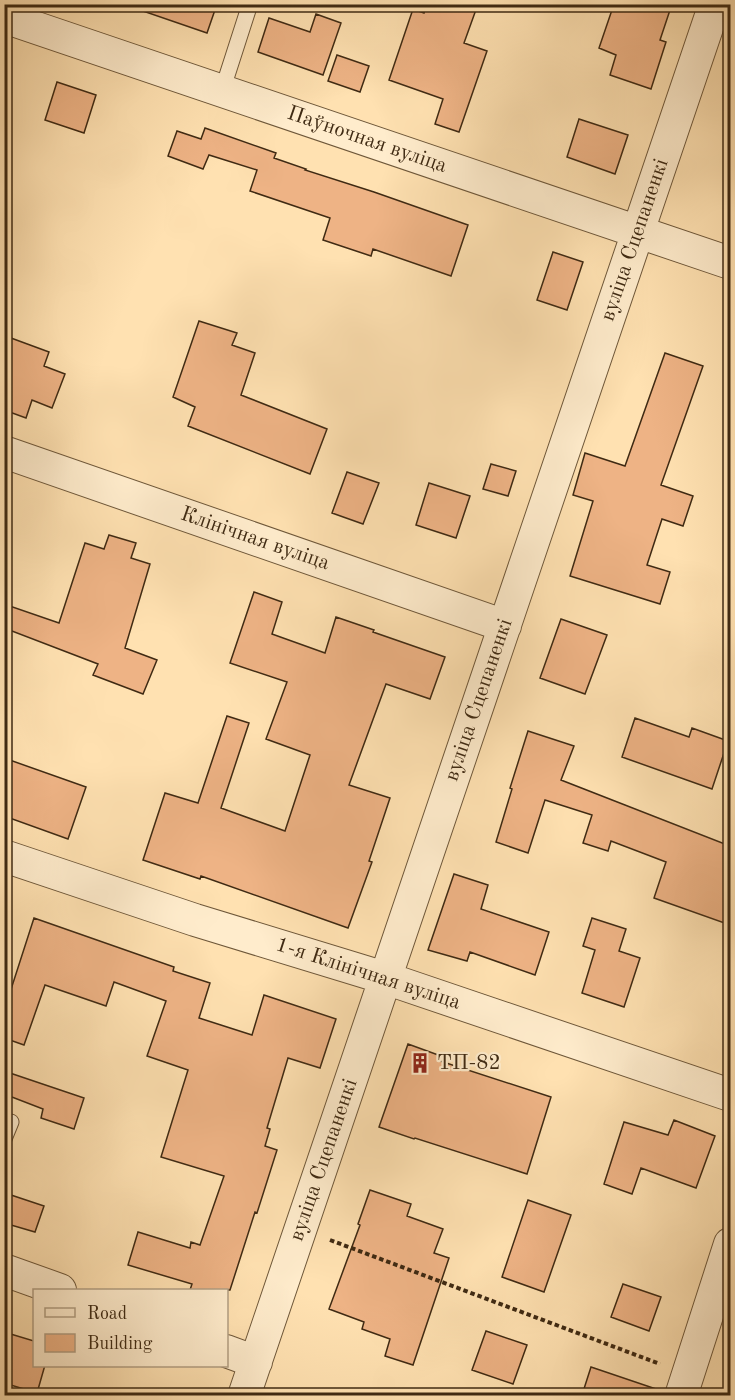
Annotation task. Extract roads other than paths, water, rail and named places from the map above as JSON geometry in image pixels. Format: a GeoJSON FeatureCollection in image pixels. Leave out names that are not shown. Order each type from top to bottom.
{"type":"FeatureCollection","features":[{"type":"Feature","properties":{"kind":"street","name":"вуліца Сцепаненкі"},"geometry":{"type":"LineString","coordinates":[[244,1395],[715,4]]}},
{"type":"Feature","properties":{"kind":"street","name":"Паўночная вуліца"},"geometry":{"type":"LineString","coordinates":[[4,17],[730,263]]}},
{"type":"Feature","properties":{"kind":"street","name":"Клінічная вуліца"},"geometry":{"type":"LineString","coordinates":[[4,453],[505,626]]}},
{"type":"Feature","properties":{"kind":"street","name":"1-я Клінічная вуліца"},"geometry":{"type":"LineString","coordinates":[[4,856],[195,920],[385,978],[730,1095]]}},
{"type":"Feature","properties":{"kind":"street"},"geometry":{"type":"LineString","coordinates":[[684,1385],[730,1244]]}},
{"type":"Feature","properties":{"kind":"street"},"geometry":{"type":"LineString","coordinates":[[4,1270],[57,1289]]}},
{"type":"Feature","properties":{"kind":"street"},"geometry":{"type":"LineString","coordinates":[[228,1352],[256,1362]]}},
{"type":"Feature","properties":{"kind":"lane"},"geometry":{"type":"LineString","coordinates":[[222,91],[250,4]]}},
{"type":"Feature","properties":{"kind":"lane"},"geometry":{"type":"LineString","coordinates":[[4,1139],[10,1122]]}},
{"type":"Feature","properties":{"kind":"place","name":"ТП-82"},"geometry":{"type":"Point","coordinates":[420,1063]}}]}
